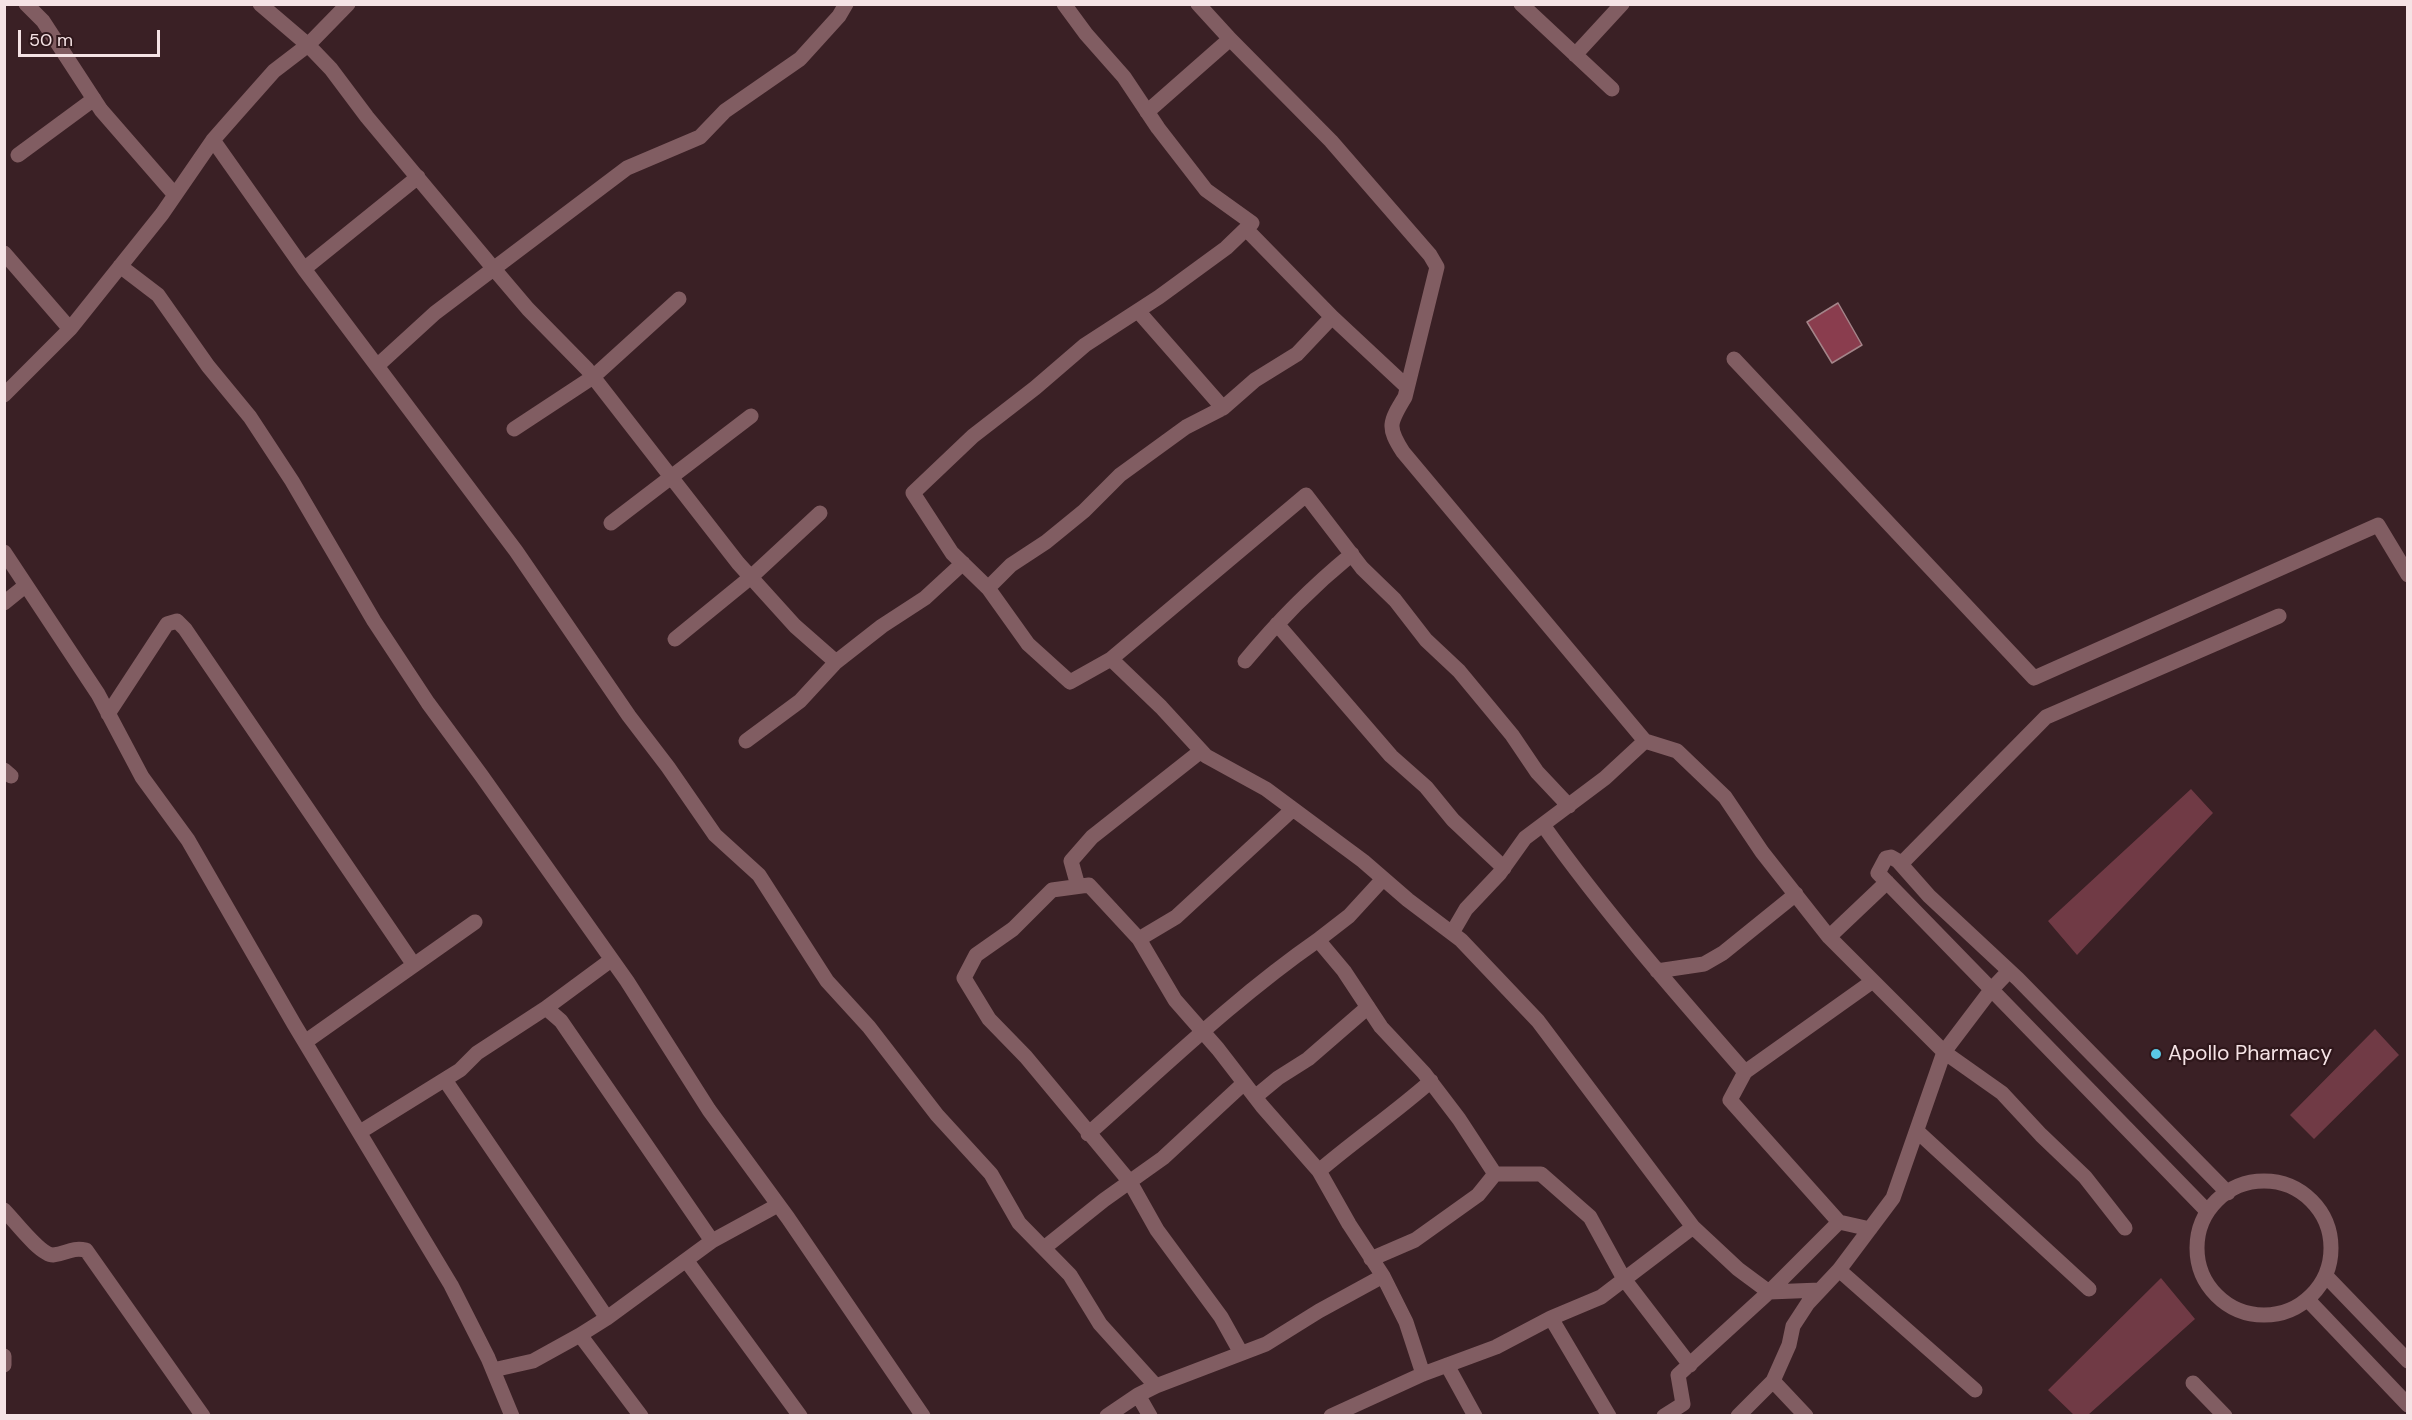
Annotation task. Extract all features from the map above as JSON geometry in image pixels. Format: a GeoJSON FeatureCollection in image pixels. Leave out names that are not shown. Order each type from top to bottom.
{"type":"FeatureCollection","features":[{"type":"Feature","properties":{"kind":"street"},"geometry":{"type":"LineString","coordinates":[[26,4],[43,21],[94,99],[175,195]]}},
{"type":"Feature","properties":{"kind":"street"},"geometry":{"type":"LineString","coordinates":[[260,4],[308,45],[331,69],[367,117],[494,269],[593,377],[670,478],[751,577],[795,626],[836,662]]}},
{"type":"Feature","properties":{"kind":"street"},"geometry":{"type":"LineString","coordinates":[[4,394],[70,329],[175,195],[213,140],[274,71],[308,45],[348,4]]}},
{"type":"Feature","properties":{"kind":"street"},"geometry":{"type":"LineString","coordinates":[[377,366],[435,313],[627,168],[699,136],[725,111],[800,59],[839,16],[846,4]]}},
{"type":"Feature","properties":{"kind":"street"},"geometry":{"type":"LineString","coordinates":[[1064,4],[1086,34],[1124,77],[1147,112],[1206,190],[1252,223],[1226,248],[1085,345],[1035,388],[973,436],[913,492],[952,553],[988,588],[1028,644],[1070,682],[1111,659],[1306,495],[1362,568],[1395,600],[1426,640],[1459,671],[1512,735],[1538,772],[1569,806]]}},
{"type":"Feature","properties":{"kind":"street"},"geometry":{"type":"LineString","coordinates":[[1198,4],[1331,141],[1430,255],[1437,267],[1405,397],[1394,416],[1392,435],[1403,453],[1645,741],[1677,751],[1725,797],[1762,852],[1829,938],[1944,1052],[2002,1093],[2085,1178],[2124,1228]]}},
{"type":"Feature","properties":{"kind":"street"},"geometry":{"type":"LineString","coordinates":[[1521,4],[1612,89]]}},
{"type":"Feature","properties":{"kind":"street"},"geometry":{"type":"LineString","coordinates":[[1575,55],[1622,4]]}},
{"type":"Feature","properties":{"kind":"street"},"geometry":{"type":"LineString","coordinates":[[1147,112],[1230,39]]}},
{"type":"Feature","properties":{"kind":"street"},"geometry":{"type":"LineString","coordinates":[[18,154],[94,99]]}},
{"type":"Feature","properties":{"kind":"street"},"geometry":{"type":"LineString","coordinates":[[213,140],[304,269],[546,591],[629,716],[715,835],[759,875],[827,981],[869,1027],[937,1115],[991,1174],[1019,1223],[1070,1275],[1100,1324],[1156,1386]]}},
{"type":"Feature","properties":{"kind":"street"},"geometry":{"type":"LineString","coordinates":[[304,269],[418,177]]}},
{"type":"Feature","properties":{"kind":"street"},"geometry":{"type":"LineString","coordinates":[[1246,229],[1332,317],[1407,387]]}},
{"type":"Feature","properties":{"kind":"street"},"geometry":{"type":"LineString","coordinates":[[4,253],[70,329]]}},
{"type":"Feature","properties":{"kind":"street"},"geometry":{"type":"LineString","coordinates":[[120,266],[158,295],[208,366],[250,417],[292,480],[374,621],[428,704],[516,823],[611,960],[709,1110],[778,1205],[923,1416]]}},
{"type":"Feature","properties":{"kind":"street"},"geometry":{"type":"LineString","coordinates":[[514,429],[593,377],[679,299]]}},
{"type":"Feature","properties":{"kind":"street"},"geometry":{"type":"LineString","coordinates":[[1138,310],[1223,408]]}},
{"type":"Feature","properties":{"kind":"street"},"geometry":{"type":"LineString","coordinates":[[988,588],[1011,565],[1046,542],[1084,511],[1120,475],[1186,427],[1223,408],[1255,380],[1297,354],[1332,317]]}},
{"type":"Feature","properties":{"kind":"street"},"geometry":{"type":"LineString","coordinates":[[1734,359],[2034,678],[2378,525],[2408,575]]}},
{"type":"Feature","properties":{"kind":"street"},"geometry":{"type":"LineString","coordinates":[[611,523],[751,416]]}},
{"type":"Feature","properties":{"kind":"street"},"geometry":{"type":"LineString","coordinates":[[675,639],[751,577],[819,513]]}},
{"type":"Feature","properties":{"kind":"street"},"geometry":{"type":"LineString","coordinates":[[4,552],[98,694],[142,777],[188,840],[305,1042],[451,1285],[493,1370],[512,1416]]}},
{"type":"Feature","properties":{"kind":"street"},"geometry":{"type":"LineString","coordinates":[[1245,662],[1277,624],[1326,575],[1352,554]]}},
{"type":"Feature","properties":{"kind":"street"},"geometry":{"type":"LineString","coordinates":[[746,741],[800,701],[836,662],[882,626],[925,598],[963,563]]}},
{"type":"Feature","properties":{"kind":"street"},"geometry":{"type":"LineString","coordinates":[[4,603],[25,586]]}},
{"type":"Feature","properties":{"kind":"street"},"geometry":{"type":"LineString","coordinates":[[1901,864],[2046,717],[2279,616]]}},
{"type":"Feature","properties":{"kind":"street"},"geometry":{"type":"LineString","coordinates":[[108,714],[167,624],[177,621],[185,629],[414,965]]}},
{"type":"Feature","properties":{"kind":"street"},"geometry":{"type":"LineString","coordinates":[[1277,624],[1391,756],[1426,787],[1453,820],[1504,868]]}},
{"type":"Feature","properties":{"kind":"street"},"geometry":{"type":"LineString","coordinates":[[1111,659],[1161,707],[1206,756],[1266,789],[1363,861],[1452,933],[1499,978],[1538,1021],[1693,1227],[1738,1269],[1769,1292],[1820,1290]]}},
{"type":"Feature","properties":{"kind":"street"},"geometry":{"type":"LineString","coordinates":[[1452,933],[1466,909],[1504,868],[1525,838],[1605,778],[1645,741]]}},
{"type":"Feature","properties":{"kind":"street"},"geometry":{"type":"LineString","coordinates":[[1078,886],[1071,861],[1092,837],[1201,751]]}},
{"type":"Feature","properties":{"kind":"street"},"geometry":{"type":"LineString","coordinates":[[1138,939],[1176,917],[1292,810]]}},
{"type":"Feature","properties":{"kind":"street"},"geometry":{"type":"LineString","coordinates":[[1543,825],[1575,871],[1657,971],[1745,1072]]}},
{"type":"Feature","properties":{"kind":"street"},"geometry":{"type":"LineString","coordinates":[[2207,1210],[1878,873],[1886,858],[1891,857],[1901,864],[1929,896],[2009,971],[2228,1193]]}},
{"type":"Feature","properties":{"kind":"street"},"geometry":{"type":"LineString","coordinates":[[1088,1134],[1272,972],[1349,916],[1383,879]]}},
{"type":"Feature","properties":{"kind":"street"},"geometry":{"type":"LineString","coordinates":[[1829,938],[1887,882]]}},
{"type":"Feature","properties":{"kind":"street"},"geometry":{"type":"LineString","coordinates":[[1241,1353],[1221,1317],[1157,1230],[1130,1182],[1026,1057],[989,1019],[964,978],[976,955],[1013,929],[1052,890],[1089,885],[1138,939],[1176,1000],[1319,1171],[1348,1224],[1383,1276],[1406,1322],[1423,1374]]}},
{"type":"Feature","properties":{"kind":"street"},"geometry":{"type":"LineString","coordinates":[[1657,971],[1704,964],[1724,953],[1796,894]]}},
{"type":"Feature","properties":{"kind":"street"},"geometry":{"type":"LineString","coordinates":[[305,1042],[475,922]]}},
{"type":"Feature","properties":{"kind":"street"},"geometry":{"type":"LineString","coordinates":[[1318,940],[1382,1027],[1431,1081],[1496,1174]]}},
{"type":"Feature","properties":{"kind":"street"},"geometry":{"type":"LineString","coordinates":[[360,1132],[460,1070],[477,1053],[546,1008],[611,960]]}},
{"type":"Feature","properties":{"kind":"street"},"geometry":{"type":"LineString","coordinates":[[1738,1416],[1773,1382],[1789,1345],[1793,1326],[1808,1303],[1839,1270],[1893,1198],[1918,1132],[1944,1052],[1991,990],[2009,971]]}},
{"type":"Feature","properties":{"kind":"street"},"geometry":{"type":"LineString","coordinates":[[1870,1229],[1839,1222],[1730,1100],[1745,1072],[1873,981]]}},
{"type":"Feature","properties":{"kind":"street"},"geometry":{"type":"LineString","coordinates":[[1255,1097],[1278,1078],[1308,1059],[1368,1007]]}},
{"type":"Feature","properties":{"kind":"street"},"geometry":{"type":"LineString","coordinates":[[546,1008],[561,1021],[712,1241]]}},
{"type":"Feature","properties":{"kind":"street"},"geometry":{"type":"LineString","coordinates":[[445,1080],[608,1318]]}},
{"type":"Feature","properties":{"kind":"street"},"geometry":{"type":"LineString","coordinates":[[1319,1171],[1370,1128],[1401,1108],[1431,1081]]}},
{"type":"Feature","properties":{"kind":"street"},"geometry":{"type":"LineString","coordinates":[[1044,1248],[1163,1158],[1244,1083]]}},
{"type":"Feature","properties":{"kind":"street"},"geometry":{"type":"LineString","coordinates":[[1918,1132],[2089,1289]]}},
{"type":"Feature","properties":{"kind":"street"},"geometry":{"type":"LineString","coordinates":[[1371,1259],[1415,1240],[1478,1195],[1496,1174],[1541,1174],[1590,1217],[1624,1279],[1690,1365]]}},
{"type":"Feature","properties":{"kind":"street"},"geometry":{"type":"LineString","coordinates":[[2277,1182],[2305,1194],[2324,1217],[2330,1236],[2332,1246],[2326,1276],[2307,1300],[2281,1314],[2250,1315],[2223,1303],[2203,1280],[2196,1250],[2207,1210],[2220,1197],[2247,1183],[2277,1182]]}},
{"type":"Feature","properties":{"kind":"street"},"geometry":{"type":"LineString","coordinates":[[493,1370],[533,1361],[580,1335],[608,1318],[712,1241],[778,1205]]}},
{"type":"Feature","properties":{"kind":"street"},"geometry":{"type":"LineString","coordinates":[[4,1210],[44,1252],[53,1255],[75,1248],[86,1250],[203,1416]]}},
{"type":"Feature","properties":{"kind":"street"},"geometry":{"type":"LineString","coordinates":[[1664,1416],[1683,1404],[1678,1375],[1769,1292],[1839,1222]]}},
{"type":"Feature","properties":{"kind":"street"},"geometry":{"type":"LineString","coordinates":[[1331,1416],[1423,1374],[1496,1347],[1551,1318],[1601,1297],[1693,1227]]}},
{"type":"Feature","properties":{"kind":"street"},"geometry":{"type":"LineString","coordinates":[[686,1260],[800,1416]]}},
{"type":"Feature","properties":{"kind":"street"},"geometry":{"type":"LineString","coordinates":[[1839,1270],[1975,1390]]}},
{"type":"Feature","properties":{"kind":"street"},"geometry":{"type":"LineString","coordinates":[[1107,1416],[1156,1386],[1266,1344],[1319,1311],[1383,1276]]}},
{"type":"Feature","properties":{"kind":"street"},"geometry":{"type":"LineString","coordinates":[[2326,1276],[2408,1361]]}},
{"type":"Feature","properties":{"kind":"street"},"geometry":{"type":"LineString","coordinates":[[2307,1300],[2408,1405]]}},
{"type":"Feature","properties":{"kind":"street"},"geometry":{"type":"LineString","coordinates":[[1551,1318],[1609,1416]]}},
{"type":"Feature","properties":{"kind":"street"},"geometry":{"type":"LineString","coordinates":[[580,1335],[641,1416]]}},
{"type":"Feature","properties":{"kind":"street"},"geometry":{"type":"LineString","coordinates":[[4,1356],[4,1365]]}},
{"type":"Feature","properties":{"kind":"street"},"geometry":{"type":"LineString","coordinates":[[1447,1365],[1475,1416]]}},
{"type":"Feature","properties":{"kind":"street"},"geometry":{"type":"LineString","coordinates":[[1773,1382],[1806,1416]]}},
{"type":"Feature","properties":{"kind":"street"},"geometry":{"type":"LineString","coordinates":[[2193,1383],[2225,1416]]}},
{"type":"Feature","properties":{"kind":"street"},"geometry":{"type":"LineString","coordinates":[[1138,1395],[1150,1416]]}},
{"type":"Feature","properties":{"kind":"shaded area"},"geometry":{"type":"Polygon","coordinates":[[[2191,789],[2213,813],[2077,955],[2048,921],[2191,789]]]}},
{"type":"Feature","properties":{"kind":"shaded area"},"geometry":{"type":"Polygon","coordinates":[[[2375,1029],[2399,1055],[2314,1139],[2290,1115],[2375,1029]]]}},
{"type":"Feature","properties":{"kind":"shaded area"},"geometry":{"type":"Polygon","coordinates":[[[2161,1278],[2195,1319],[2088,1415],[2074,1415],[2048,1390],[2161,1278]]]}},
{"type":"Feature","properties":{"kind":"building"},"geometry":{"type":"Polygon","coordinates":[[[1838,303],[1862,345],[1832,363],[1807,322],[1838,303]]]}},
{"type":"Feature","properties":{"kind":"place","name":"Apollo Pharmacy"},"geometry":{"type":"Point","coordinates":[2156,1054]}}]}
